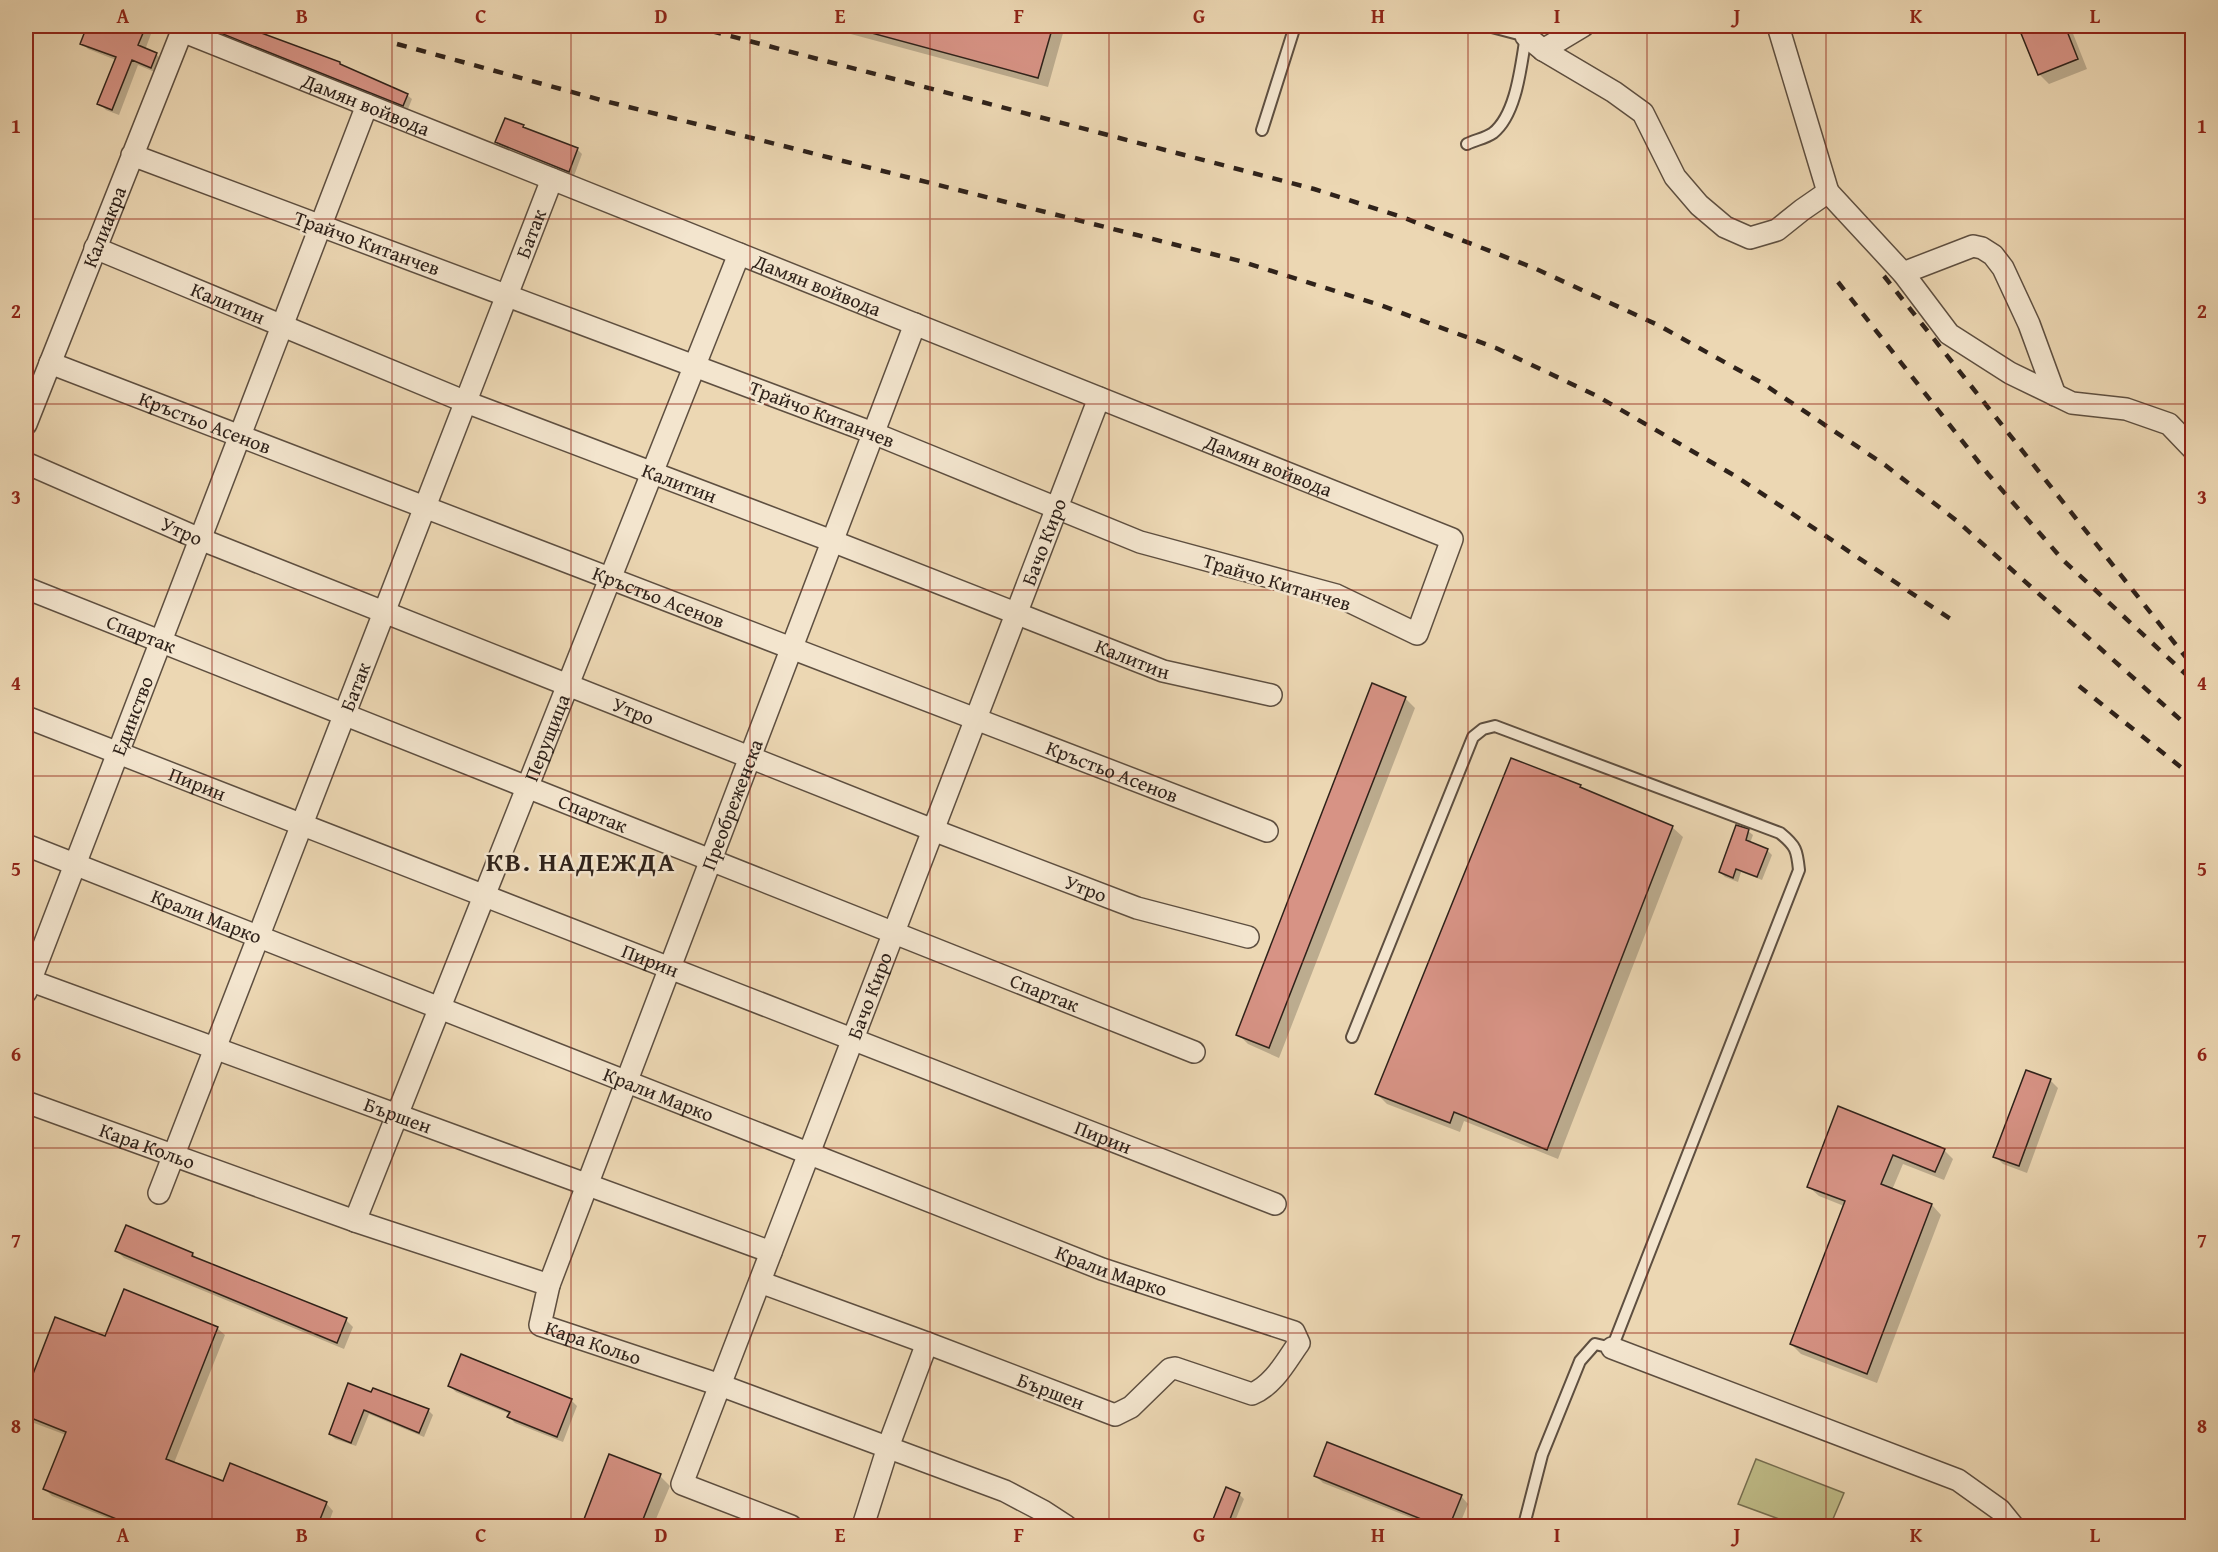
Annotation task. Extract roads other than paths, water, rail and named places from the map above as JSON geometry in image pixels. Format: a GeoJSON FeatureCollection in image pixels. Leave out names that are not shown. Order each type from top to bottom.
{"type":"FeatureCollection","features":[{"type":"Feature","properties":{"kind":"street"},"geometry":{"type":"LineString","coordinates":[[1543,50],[1583,26]]}},
{"type":"Feature","properties":{"kind":"street"},"geometry":{"type":"LineString","coordinates":[[1778,26],[1828,192],[1903,273],[1949,334],[2010,373],[2072,403],[2126,409],[2169,424],[2193,448]]}},
{"type":"Feature","properties":{"kind":"street","name":"Дамян войвода"},"geometry":{"type":"LineString","coordinates":[[182,31],[1452,539]]}},
{"type":"Feature","properties":{"kind":"street","name":"Калиакра"},"geometry":{"type":"LineString","coordinates":[[26,424],[182,31]]}},
{"type":"Feature","properties":{"kind":"street"},"geometry":{"type":"LineString","coordinates":[[1526,31],[1543,50],[1614,92],[1643,113],[1675,177],[1699,205],[1725,227],[1750,238],[1777,230],[1828,192]]}},
{"type":"Feature","properties":{"kind":"street","name":"Единство"},"geometry":{"type":"LineString","coordinates":[[27,984],[75,865],[367,105]]}},
{"type":"Feature","properties":{"kind":"street","name":"Трайчо Китанчев"},"geometry":{"type":"LineString","coordinates":[[132,155],[873,433],[1140,542],[1336,595],[1418,634],[1452,539]]}},
{"type":"Feature","properties":{"kind":"street","name":"Батак"},"geometry":{"type":"LineString","coordinates":[[159,1193],[552,179]]}},
{"type":"Feature","properties":{"kind":"street"},"geometry":{"type":"LineString","coordinates":[[1903,273],[1973,246],[1983,248],[1993,255],[2003,268],[2029,324],[2055,395]]}},
{"type":"Feature","properties":{"kind":"street","name":"Калитин"},"geometry":{"type":"LineString","coordinates":[[95,248],[466,402],[1163,671],[1271,696]]}},
{"type":"Feature","properties":{"kind":"street","name":"Перущица"},"geometry":{"type":"LineString","coordinates":[[355,1221],[739,254]]}},
{"type":"Feature","properties":{"kind":"street","name":"Преобреженска"},"geometry":{"type":"LineString","coordinates":[[549,1285],[915,324]]}},
{"type":"Feature","properties":{"kind":"street","name":"Кръстьо Асенов"},"geometry":{"type":"LineString","coordinates":[[50,363],[1267,831]]}},
{"type":"Feature","properties":{"kind":"street","name":"Бачо Киро"},"geometry":{"type":"LineString","coordinates":[[791,1527],[682,1484],[1099,398]]}},
{"type":"Feature","properties":{"kind":"street","name":"Утро"},"geometry":{"type":"LineString","coordinates":[[26,463],[200,539],[385,611],[749,759],[1137,908],[1248,937]]}},
{"type":"Feature","properties":{"kind":"street","name":"Спартак"},"geometry":{"type":"LineString","coordinates":[[26,588],[1194,1052]]}},
{"type":"Feature","properties":{"kind":"street","name":"Пирин"},"geometry":{"type":"LineString","coordinates":[[26,717],[852,1041],[1275,1204]]}},
{"type":"Feature","properties":{"kind":"street","name":"Крали Марко"},"geometry":{"type":"LineString","coordinates":[[26,845],[1102,1269],[1294,1332]]}},
{"type":"Feature","properties":{"kind":"street","name":"Бършен"},"geometry":{"type":"LineString","coordinates":[[27,984],[215,1049],[771,1252]]}},
{"type":"Feature","properties":{"kind":"street","name":"Кара Кольо"},"geometry":{"type":"LineString","coordinates":[[26,1102],[355,1221],[549,1285],[540,1325],[720,1385],[1005,1491],[1043,1511],[1066,1527]]}},
{"type":"Feature","properties":{"kind":"street","name":"Бършен"},"geometry":{"type":"LineString","coordinates":[[760,1282],[1115,1415],[1131,1407],[1170,1369],[1175,1368],[1252,1394],[1263,1390],[1299,1343],[1294,1332]]}},
{"type":"Feature","properties":{"kind":"street"},"geometry":{"type":"LineString","coordinates":[[864,1527],[888,1448],[927,1343]]}},
{"type":"Feature","properties":{"kind":"street"},"geometry":{"type":"LineString","coordinates":[[1612,1348],[1958,1480],[2000,1510],[2013,1527]]}},
{"type":"Feature","properties":{"kind":"lane"},"geometry":{"type":"LineString","coordinates":[[1262,130],[1295,26]]}},
{"type":"Feature","properties":{"kind":"lane"},"geometry":{"type":"LineString","coordinates":[[1467,144],[1493,133],[1506,117],[1514,99],[1526,31],[1488,26]]}},
{"type":"Feature","properties":{"kind":"lane"},"geometry":{"type":"LineString","coordinates":[[1352,1037],[1473,737],[1483,729],[1495,726],[1780,833],[1792,843],[1797,853],[1799,870],[1612,1348],[1595,1344],[1580,1361],[1542,1455],[1525,1521],[1521,1527]]}},
{"type":"Feature","properties":{"kind":"railway"},"geometry":{"type":"LineString","coordinates":[[692,26],[1314,189],[1402,217],[1534,268],[1658,325],[1762,383],[1885,465],[1957,521],[2192,730]]}},
{"type":"Feature","properties":{"kind":"railway"},"geometry":{"type":"LineString","coordinates":[[397,44],[601,100],[1240,261],[1380,305],[1496,348],[1597,396],[1737,477],[1952,620]]}},
{"type":"Feature","properties":{"kind":"railway"},"geometry":{"type":"LineString","coordinates":[[1884,276],[2192,665]]}},
{"type":"Feature","properties":{"kind":"railway"},"geometry":{"type":"LineString","coordinates":[[1838,282],[1988,474],[2063,560],[2192,680]]}},
{"type":"Feature","properties":{"kind":"railway"},"geometry":{"type":"LineString","coordinates":[[2079,686],[2192,776]]}},
{"type":"Feature","properties":{"kind":"district","name":"КВ. НАДЕЖДА"},"geometry":{"type":"Point","coordinates":[581,862]}}]}
